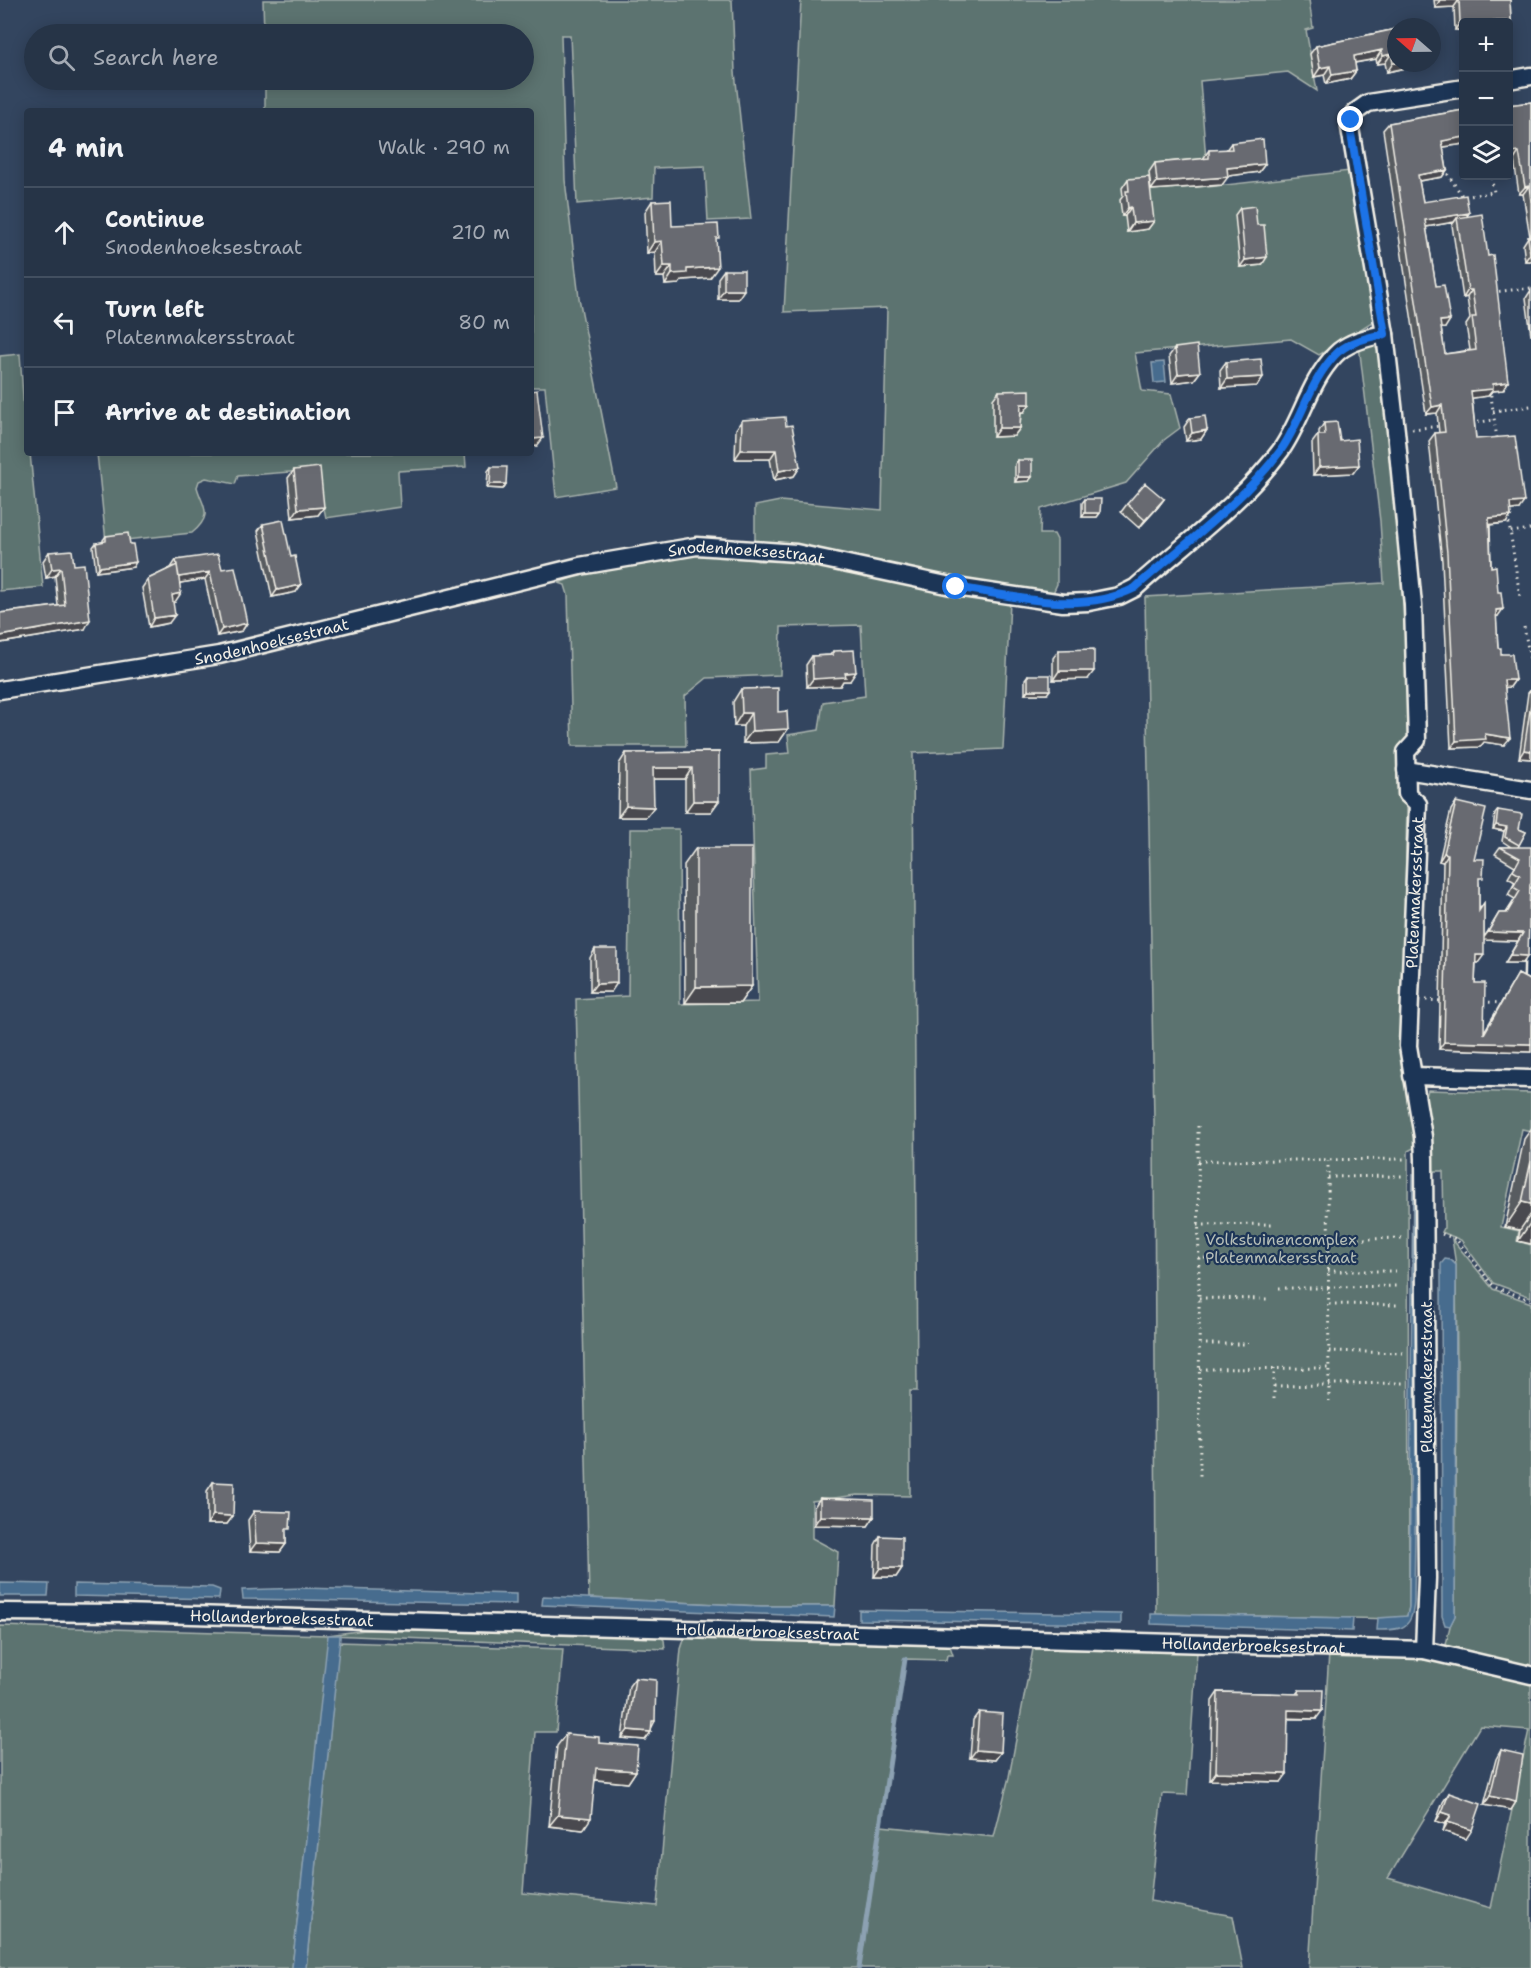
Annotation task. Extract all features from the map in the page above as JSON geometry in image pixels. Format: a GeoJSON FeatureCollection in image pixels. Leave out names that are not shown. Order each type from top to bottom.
{"type":"FeatureCollection","features":[{"type":"Feature","properties":{"kind":"street"},"geometry":{"type":"LineString","coordinates":[[1513,79],[1531,76]]}},
{"type":"Feature","properties":{"kind":"street","name":"Platenmakersstraat"},"geometry":{"type":"LineString","coordinates":[[1424,1650],[1427,1578],[1424,1159],[1423,1137],[1408,1046],[1418,804],[1407,794],[1406,770],[1406,752],[1418,740],[1413,605],[1385,334],[1350,128],[1354,113],[1368,104],[1459,89]]}},
{"type":"Feature","properties":{"kind":"street","name":"Snodenhoeksestraat"},"geometry":{"type":"LineString","coordinates":[[0,690],[219,655],[580,566],[697,546],[796,553],[956,587],[1063,603],[1089,602],[1119,596],[1135,588],[1259,478],[1282,447],[1308,395],[1337,352],[1365,337],[1385,334]]}},
{"type":"Feature","properties":{"kind":"street"},"geometry":{"type":"LineString","coordinates":[[1406,770],[1531,790]]}},
{"type":"Feature","properties":{"kind":"street"},"geometry":{"type":"LineString","coordinates":[[1412,1076],[1531,1079]]}},
{"type":"Feature","properties":{"kind":"street","name":"Hollanderbroeksestraat"},"geometry":{"type":"LineString","coordinates":[[0,1612],[121,1613],[1424,1650],[1531,1675]]}},
{"type":"Feature","properties":{"kind":"lane"},"geometry":{"type":"LineString","coordinates":[[1529,980],[1531,893]]}},
{"type":"Feature","properties":{"kind":"path"},"geometry":{"type":"LineString","coordinates":[[1441,164],[1463,197],[1465,208]]}},
{"type":"Feature","properties":{"kind":"path"},"geometry":{"type":"LineString","coordinates":[[1463,197],[1494,192],[1492,180]]}},
{"type":"Feature","properties":{"kind":"path"},"geometry":{"type":"LineString","coordinates":[[1487,293],[1531,288]]}},
{"type":"Feature","properties":{"kind":"path"},"geometry":{"type":"LineString","coordinates":[[1489,388],[1497,443]]}},
{"type":"Feature","properties":{"kind":"path"},"geometry":{"type":"LineString","coordinates":[[1493,411],[1531,406]]}},
{"type":"Feature","properties":{"kind":"path"},"geometry":{"type":"LineString","coordinates":[[1461,424],[1494,420]]}},
{"type":"Feature","properties":{"kind":"path"},"geometry":{"type":"LineString","coordinates":[[1396,430],[1450,425]]}},
{"type":"Feature","properties":{"kind":"path"},"geometry":{"type":"LineString","coordinates":[[1507,510],[1520,597]]}},
{"type":"Feature","properties":{"kind":"path"},"geometry":{"type":"LineString","coordinates":[[1511,532],[1531,529]]}},
{"type":"Feature","properties":{"kind":"path"},"geometry":{"type":"LineString","coordinates":[[1524,627],[1531,665]]}},
{"type":"Feature","properties":{"kind":"path"},"geometry":{"type":"LineString","coordinates":[[1410,1000],[1454,1001]]}},
{"type":"Feature","properties":{"kind":"path"},"geometry":{"type":"LineString","coordinates":[[1476,1002],[1510,1003]]}},
{"type":"Feature","properties":{"kind":"path"},"geometry":{"type":"LineString","coordinates":[[1198,1126],[1200,1476]]}},
{"type":"Feature","properties":{"kind":"path"},"geometry":{"type":"LineString","coordinates":[[1198,1161],[1424,1159]]}},
{"type":"Feature","properties":{"kind":"path"},"geometry":{"type":"LineString","coordinates":[[1328,1160],[1329,1401]]}},
{"type":"Feature","properties":{"kind":"path"},"geometry":{"type":"LineString","coordinates":[[1328,1177],[1403,1176]]}},
{"type":"Feature","properties":{"kind":"path"},"geometry":{"type":"LineString","coordinates":[[1198,1225],[1274,1224]]}},
{"type":"Feature","properties":{"kind":"path"},"geometry":{"type":"LineString","coordinates":[[1424,1234],[1447,1235],[1456,1239],[1494,1287],[1531,1300]]}},
{"type":"Feature","properties":{"kind":"path"},"geometry":{"type":"LineString","coordinates":[[1328,1240],[1403,1238]]}},
{"type":"Feature","properties":{"kind":"path"},"geometry":{"type":"LineString","coordinates":[[1198,1258],[1270,1258]]}},
{"type":"Feature","properties":{"kind":"path"},"geometry":{"type":"LineString","coordinates":[[1328,1271],[1396,1271]]}},
{"type":"Feature","properties":{"kind":"path"},"geometry":{"type":"LineString","coordinates":[[1278,1288],[1400,1286]]}},
{"type":"Feature","properties":{"kind":"path"},"geometry":{"type":"LineString","coordinates":[[1199,1298],[1267,1299]]}},
{"type":"Feature","properties":{"kind":"path"},"geometry":{"type":"LineString","coordinates":[[1329,1304],[1399,1305]]}},
{"type":"Feature","properties":{"kind":"path"},"geometry":{"type":"LineString","coordinates":[[1200,1344],[1249,1344]]}},
{"type":"Feature","properties":{"kind":"path"},"geometry":{"type":"LineString","coordinates":[[1329,1351],[1402,1353]]}},
{"type":"Feature","properties":{"kind":"path"},"geometry":{"type":"LineString","coordinates":[[1274,1368],[1274,1400]]}},
{"type":"Feature","properties":{"kind":"path"},"geometry":{"type":"LineString","coordinates":[[1200,1369],[1329,1368]]}},
{"type":"Feature","properties":{"kind":"path"},"geometry":{"type":"LineString","coordinates":[[1274,1386],[1403,1383]]}},
{"type":"Feature","properties":{"kind":"green space"},"geometry":{"type":"Polygon","coordinates":[[[263,0],[732,0],[735,72],[751,219],[708,221],[705,166],[654,168],[653,197],[577,204],[570,35],[561,35],[565,180],[579,298],[616,487],[556,497],[545,387],[534,387],[534,108],[265,108],[265,90],[534,90],[534,24],[264,24],[263,0]]]}},
{"type":"Feature","properties":{"kind":"green space"},"geometry":{"type":"Polygon","coordinates":[[[801,0],[1309,0],[1313,28],[1306,30],[1317,91],[1288,72],[1200,81],[1208,187],[1350,171],[1374,316],[1372,322],[1319,355],[1291,339],[1135,353],[1142,391],[1171,394],[1180,428],[1164,440],[1126,483],[1041,509],[1040,534],[1054,534],[1057,540],[1057,584],[1052,595],[986,587],[755,543],[755,506],[780,501],[882,510],[887,308],[784,312],[801,0]]]}},
{"type":"Feature","properties":{"kind":"green space","name":"Volkstuinencomplex Platenmakersstraat"},"geometry":{"type":"Polygon","coordinates":[[[1368,342],[1377,349],[1379,355],[1385,403],[1399,547],[1407,691],[1408,739],[1399,748],[1398,797],[1407,805],[1401,1064],[1419,1145],[1408,1151],[1409,1607],[1407,1616],[1400,1619],[1156,1614],[1154,1120],[1145,597],[1384,583],[1380,521],[1359,345],[1368,342]]]}},
{"type":"Feature","properties":{"kind":"green space"},"geometry":{"type":"Polygon","coordinates":[[[20,354],[24,456],[30,456],[43,587],[0,591],[0,356],[20,354]]]}},
{"type":"Feature","properties":{"kind":"green space"},"geometry":{"type":"Polygon","coordinates":[[[97,456],[465,456],[466,467],[398,471],[400,507],[326,518],[316,470],[238,476],[235,484],[206,478],[199,481],[197,487],[205,515],[192,533],[106,542],[97,456]]]}},
{"type":"Feature","properties":{"kind":"green space"},"geometry":{"type":"Polygon","coordinates":[[[689,553],[733,553],[758,561],[799,559],[1010,601],[1003,749],[913,753],[917,1391],[910,1391],[910,1496],[857,1495],[812,1501],[812,1538],[838,1552],[835,1606],[761,1606],[589,1598],[576,999],[628,996],[630,829],[679,829],[680,1004],[758,1002],[751,770],[766,768],[766,755],[790,753],[788,735],[819,730],[823,702],[865,696],[861,625],[781,627],[780,675],[707,678],[685,696],[686,746],[572,746],[568,595],[565,585],[559,583],[589,571],[689,553]]]}},
{"type":"Feature","properties":{"kind":"green space"},"geometry":{"type":"Polygon","coordinates":[[[1428,1090],[1531,1093],[1531,1131],[1522,1129],[1501,1227],[1519,1231],[1517,1241],[1531,1245],[1531,1297],[1493,1283],[1461,1240],[1442,1232],[1444,1228],[1443,1171],[1429,1171],[1425,1099],[1428,1090]]]}},
{"type":"Feature","properties":{"kind":"green space"},"geometry":{"type":"Polygon","coordinates":[[[1452,1239],[1493,1289],[1531,1303],[1531,1667],[1458,1650],[1446,1645],[1455,1615],[1457,1371],[1456,1265],[1452,1239]]]}},
{"type":"Feature","properties":{"kind":"green space"},"geometry":{"type":"Polygon","coordinates":[[[0,1626],[328,1635],[365,1630],[660,1636],[664,1640],[665,1649],[329,1635],[292,1968],[0,1968],[0,1626]]]}},
{"type":"Feature","properties":{"kind":"green space"},"geometry":{"type":"Polygon","coordinates":[[[689,1636],[950,1646],[953,1655],[947,1655],[946,1660],[905,1659],[881,1826],[994,1837],[1009,1777],[1033,1649],[1197,1652],[1187,1795],[1162,1794],[1150,1901],[1233,1916],[1243,1968],[306,1968],[339,1642],[563,1649],[556,1732],[535,1732],[523,1893],[657,1906],[681,1649],[684,1640],[689,1636]]]}},
{"type":"Feature","properties":{"kind":"green space"},"geometry":{"type":"Polygon","coordinates":[[[1329,1653],[1424,1657],[1531,1680],[1531,1968],[1309,1968],[1329,1653]],[[1480,1726],[1388,1878],[1491,1908],[1529,1730],[1480,1726]]]}},
{"type":"Feature","properties":{"kind":"water"},"geometry":{"type":"Polygon","coordinates":[[[1164,362],[1166,382],[1154,383],[1152,363],[1164,362]]]}},
{"type":"Feature","properties":{"kind":"water"},"geometry":{"type":"Polygon","coordinates":[[[1413,1173],[1416,1462],[1414,1602],[1408,1623],[1399,1628],[1377,1630],[1378,1618],[1407,1616],[1409,1607],[1413,1173]]]}},
{"type":"Feature","properties":{"kind":"water"},"geometry":{"type":"Polygon","coordinates":[[[1445,1259],[1451,1260],[1456,1265],[1455,1616],[1450,1626],[1445,1625],[1442,1616],[1441,1264],[1445,1259]]]}},
{"type":"Feature","properties":{"kind":"water"},"geometry":{"type":"Polygon","coordinates":[[[0,1583],[49,1584],[48,1596],[0,1596],[0,1583]]]}},
{"type":"Feature","properties":{"kind":"water"},"geometry":{"type":"Polygon","coordinates":[[[74,1584],[212,1587],[220,1590],[219,1599],[74,1596],[74,1584]]]}},
{"type":"Feature","properties":{"kind":"water"},"geometry":{"type":"Polygon","coordinates":[[[304,1588],[516,1594],[516,1604],[243,1599],[242,1590],[304,1588]]]}},
{"type":"Feature","properties":{"kind":"water"},"geometry":{"type":"Polygon","coordinates":[[[543,1596],[761,1606],[835,1606],[834,1617],[542,1605],[543,1596]]]}},
{"type":"Feature","properties":{"kind":"water"},"geometry":{"type":"Polygon","coordinates":[[[859,1610],[1121,1614],[1121,1624],[859,1620],[859,1610]]]}},
{"type":"Feature","properties":{"kind":"water"},"geometry":{"type":"Polygon","coordinates":[[[1151,1614],[1353,1618],[1352,1631],[1151,1624],[1151,1614]]]}},
{"type":"Feature","properties":{"kind":"water"},"geometry":{"type":"Polygon","coordinates":[[[328,1635],[340,1635],[340,1638],[306,1968],[292,1968],[328,1635]]]}},
{"type":"Feature","properties":{"kind":"building"},"geometry":{"type":"Polygon","coordinates":[[[1459,0],[1510,0],[1511,18],[1460,18],[1459,0]]]}},
{"type":"Feature","properties":{"kind":"building"},"geometry":{"type":"Polygon","coordinates":[[[1387,31],[1387,55],[1383,56],[1382,50],[1354,56],[1356,71],[1332,75],[1330,66],[1320,68],[1316,46],[1387,31]]]}},
{"type":"Feature","properties":{"kind":"building"},"geometry":{"type":"Polygon","coordinates":[[[1531,102],[1531,202],[1529,186],[1525,187],[1519,152],[1513,153],[1513,104],[1531,102]]]}},
{"type":"Feature","properties":{"kind":"building"},"geometry":{"type":"Polygon","coordinates":[[[1459,111],[1459,138],[1442,141],[1447,170],[1418,175],[1423,202],[1466,195],[1469,213],[1425,220],[1436,286],[1444,285],[1450,320],[1440,321],[1445,354],[1476,350],[1472,317],[1476,317],[1472,290],[1468,290],[1457,218],[1482,214],[1488,256],[1493,255],[1508,382],[1493,384],[1493,389],[1471,391],[1476,439],[1515,436],[1524,502],[1510,503],[1511,516],[1489,518],[1491,567],[1496,566],[1498,592],[1501,592],[1503,609],[1496,610],[1498,648],[1501,648],[1501,654],[1512,654],[1515,680],[1504,680],[1510,738],[1485,734],[1486,739],[1456,741],[1447,553],[1435,433],[1445,432],[1442,405],[1432,407],[1389,123],[1459,111]]]}},
{"type":"Feature","properties":{"kind":"building"},"geometry":{"type":"Polygon","coordinates":[[[1263,139],[1265,164],[1227,168],[1228,177],[1157,182],[1155,163],[1209,158],[1209,150],[1232,149],[1231,143],[1263,139]]]}},
{"type":"Feature","properties":{"kind":"building"},"geometry":{"type":"Polygon","coordinates":[[[1149,177],[1154,221],[1133,223],[1126,191],[1129,191],[1128,179],[1149,177]]]}},
{"type":"Feature","properties":{"kind":"building"},"geometry":{"type":"Polygon","coordinates":[[[671,200],[672,226],[718,224],[719,238],[716,238],[718,267],[687,269],[687,273],[672,274],[672,266],[664,266],[662,241],[654,242],[652,201],[671,200]]]}},
{"type":"Feature","properties":{"kind":"building"},"geometry":{"type":"Polygon","coordinates":[[[1255,206],[1257,225],[1264,225],[1267,257],[1245,260],[1240,208],[1255,206]]]}},
{"type":"Feature","properties":{"kind":"building"},"geometry":{"type":"Polygon","coordinates":[[[1528,237],[1531,237],[1531,254],[1530,254],[1528,237]]]}},
{"type":"Feature","properties":{"kind":"building"},"geometry":{"type":"Polygon","coordinates":[[[724,270],[744,270],[744,290],[724,290],[724,270]]]}},
{"type":"Feature","properties":{"kind":"building"},"geometry":{"type":"Polygon","coordinates":[[[1197,345],[1200,372],[1178,374],[1175,348],[1197,345]]]}},
{"type":"Feature","properties":{"kind":"building"},"geometry":{"type":"Polygon","coordinates":[[[1261,359],[1263,377],[1227,379],[1226,362],[1261,359]]]}},
{"type":"Feature","properties":{"kind":"building"},"geometry":{"type":"Polygon","coordinates":[[[534,390],[537,390],[543,438],[534,439],[534,390]]]}},
{"type":"Feature","properties":{"kind":"building"},"geometry":{"type":"Polygon","coordinates":[[[1030,390],[1030,404],[1021,404],[1020,428],[999,428],[999,391],[1030,390]]]}},
{"type":"Feature","properties":{"kind":"building"},"geometry":{"type":"Polygon","coordinates":[[[1205,416],[1207,430],[1192,433],[1190,418],[1205,416]]]}},
{"type":"Feature","properties":{"kind":"building"},"geometry":{"type":"Polygon","coordinates":[[[785,417],[786,426],[792,425],[800,467],[779,471],[776,450],[741,450],[742,420],[785,417]]]}},
{"type":"Feature","properties":{"kind":"building"},"geometry":{"type":"Polygon","coordinates":[[[1337,422],[1340,441],[1357,439],[1359,465],[1319,467],[1318,435],[1325,435],[1324,423],[1337,422]]]}},
{"type":"Feature","properties":{"kind":"building"},"geometry":{"type":"Polygon","coordinates":[[[1018,460],[1032,460],[1032,477],[1018,477],[1018,460]]]}},
{"type":"Feature","properties":{"kind":"building"},"geometry":{"type":"Polygon","coordinates":[[[320,467],[324,507],[298,509],[294,470],[320,467]]]}},
{"type":"Feature","properties":{"kind":"building"},"geometry":{"type":"Polygon","coordinates":[[[491,467],[507,467],[506,484],[490,484],[491,467]]]}},
{"type":"Feature","properties":{"kind":"building"},"geometry":{"type":"Polygon","coordinates":[[[1145,483],[1164,499],[1145,520],[1127,504],[1145,483]]]}},
{"type":"Feature","properties":{"kind":"building"},"geometry":{"type":"Polygon","coordinates":[[[1085,499],[1101,499],[1100,513],[1085,513],[1085,499]]]}},
{"type":"Feature","properties":{"kind":"building"},"geometry":{"type":"Polygon","coordinates":[[[283,520],[291,557],[295,556],[301,585],[277,590],[263,524],[283,520]]]}},
{"type":"Feature","properties":{"kind":"building"},"geometry":{"type":"Polygon","coordinates":[[[128,533],[130,544],[133,544],[136,562],[99,567],[96,543],[106,541],[106,536],[128,533]]]}},
{"type":"Feature","properties":{"kind":"building"},"geometry":{"type":"Polygon","coordinates":[[[72,550],[74,565],[84,564],[90,620],[0,636],[0,613],[65,605],[61,568],[52,569],[49,552],[72,550]]]}},
{"type":"Feature","properties":{"kind":"building"},"geometry":{"type":"Polygon","coordinates":[[[218,554],[222,569],[235,567],[247,623],[222,629],[210,572],[179,577],[176,560],[218,554]]]}},
{"type":"Feature","properties":{"kind":"building"},"geometry":{"type":"Polygon","coordinates":[[[177,565],[181,593],[172,595],[175,615],[154,618],[148,579],[177,565]]]}},
{"type":"Feature","properties":{"kind":"building"},"geometry":{"type":"Polygon","coordinates":[[[1094,649],[1094,671],[1059,671],[1059,650],[1094,649]]]}},
{"type":"Feature","properties":{"kind":"building"},"geometry":{"type":"Polygon","coordinates":[[[854,650],[856,672],[845,673],[846,677],[813,679],[812,656],[833,655],[833,651],[854,650]]]}},
{"type":"Feature","properties":{"kind":"building"},"geometry":{"type":"Polygon","coordinates":[[[1028,675],[1050,675],[1050,690],[1028,690],[1028,675]]]}},
{"type":"Feature","properties":{"kind":"building"},"geometry":{"type":"Polygon","coordinates":[[[778,688],[778,712],[787,711],[788,729],[752,731],[751,713],[742,713],[741,689],[778,688]]]}},
{"type":"Feature","properties":{"kind":"building"},"geometry":{"type":"Polygon","coordinates":[[[1531,703],[1531,751],[1524,750],[1531,703]]]}},
{"type":"Feature","properties":{"kind":"building"},"geometry":{"type":"Polygon","coordinates":[[[719,752],[719,801],[693,801],[692,768],[653,768],[654,807],[626,806],[626,753],[719,752]]]}},
{"type":"Feature","properties":{"kind":"building"},"geometry":{"type":"Polygon","coordinates":[[[1456,802],[1486,809],[1474,859],[1484,859],[1483,878],[1479,878],[1479,911],[1484,903],[1484,955],[1476,955],[1475,983],[1485,983],[1484,1034],[1518,974],[1531,981],[1531,1044],[1444,1042],[1448,854],[1444,853],[1456,802]]]}},
{"type":"Feature","properties":{"kind":"building"},"geometry":{"type":"Polygon","coordinates":[[[1498,810],[1522,814],[1519,829],[1526,832],[1519,845],[1505,837],[1507,827],[1496,825],[1498,810]]]}},
{"type":"Feature","properties":{"kind":"building"},"geometry":{"type":"Polygon","coordinates":[[[1500,847],[1531,847],[1528,956],[1510,955],[1523,933],[1488,932],[1499,913],[1507,913],[1520,891],[1513,887],[1520,875],[1513,871],[1520,858],[1500,847]]]}},
{"type":"Feature","properties":{"kind":"building"},"geometry":{"type":"Polygon","coordinates":[[[696,848],[752,848],[752,986],[696,987],[696,848]]]}},
{"type":"Feature","properties":{"kind":"building"},"geometry":{"type":"Polygon","coordinates":[[[595,949],[617,949],[617,983],[596,984],[595,949]]]}},
{"type":"Feature","properties":{"kind":"building"},"geometry":{"type":"Polygon","coordinates":[[[1531,1161],[1531,1204],[1522,1202],[1531,1161]]]}},
{"type":"Feature","properties":{"kind":"building"},"geometry":{"type":"Polygon","coordinates":[[[213,1482],[234,1483],[233,1516],[213,1515],[213,1482]]]}},
{"type":"Feature","properties":{"kind":"building"},"geometry":{"type":"Polygon","coordinates":[[[820,1498],[874,1500],[874,1517],[820,1516],[820,1498]]]}},
{"type":"Feature","properties":{"kind":"building"},"geometry":{"type":"Polygon","coordinates":[[[254,1511],[291,1512],[290,1529],[286,1529],[286,1544],[256,1543],[254,1511]]]}},
{"type":"Feature","properties":{"kind":"building"},"geometry":{"type":"Polygon","coordinates":[[[880,1536],[902,1537],[902,1568],[880,1568],[880,1536]]]}},
{"type":"Feature","properties":{"kind":"building"},"geometry":{"type":"Polygon","coordinates":[[[635,1678],[656,1680],[655,1721],[652,1721],[651,1732],[628,1730],[635,1678]]]}},
{"type":"Feature","properties":{"kind":"building"},"geometry":{"type":"Polygon","coordinates":[[[1299,1690],[1323,1690],[1322,1711],[1288,1710],[1287,1774],[1216,1772],[1218,1692],[1299,1694],[1299,1690]]]}},
{"type":"Feature","properties":{"kind":"building"},"geometry":{"type":"Polygon","coordinates":[[[979,1712],[1003,1714],[1001,1752],[976,1750],[979,1712]]]}},
{"type":"Feature","properties":{"kind":"building"},"geometry":{"type":"Polygon","coordinates":[[[566,1734],[599,1737],[599,1743],[638,1746],[636,1771],[596,1768],[591,1818],[558,1815],[566,1734]]]}},
{"type":"Feature","properties":{"kind":"building"},"geometry":{"type":"Polygon","coordinates":[[[1501,1750],[1523,1755],[1516,1802],[1490,1796],[1501,1750]]]}},
{"type":"Feature","properties":{"kind":"building"},"geometry":{"type":"Polygon","coordinates":[[[1449,1793],[1481,1804],[1472,1830],[1448,1822],[1451,1815],[1442,1812],[1449,1793]]]}},
{"type":"Feature","properties":{"kind":"waterway"},"geometry":{"type":"LineString","coordinates":[[859,1968],[905,1659]]}},
{"type":"Feature","properties":{"kind":"route"},"geometry":{"type":"LineString","coordinates":[[956,587],[1063,603],[1089,602],[1119,596],[1135,588],[1259,478],[1282,447],[1308,395],[1325,366],[1337,352],[1365,337],[1385,334],[1350,128],[1351,120]]}}]}
